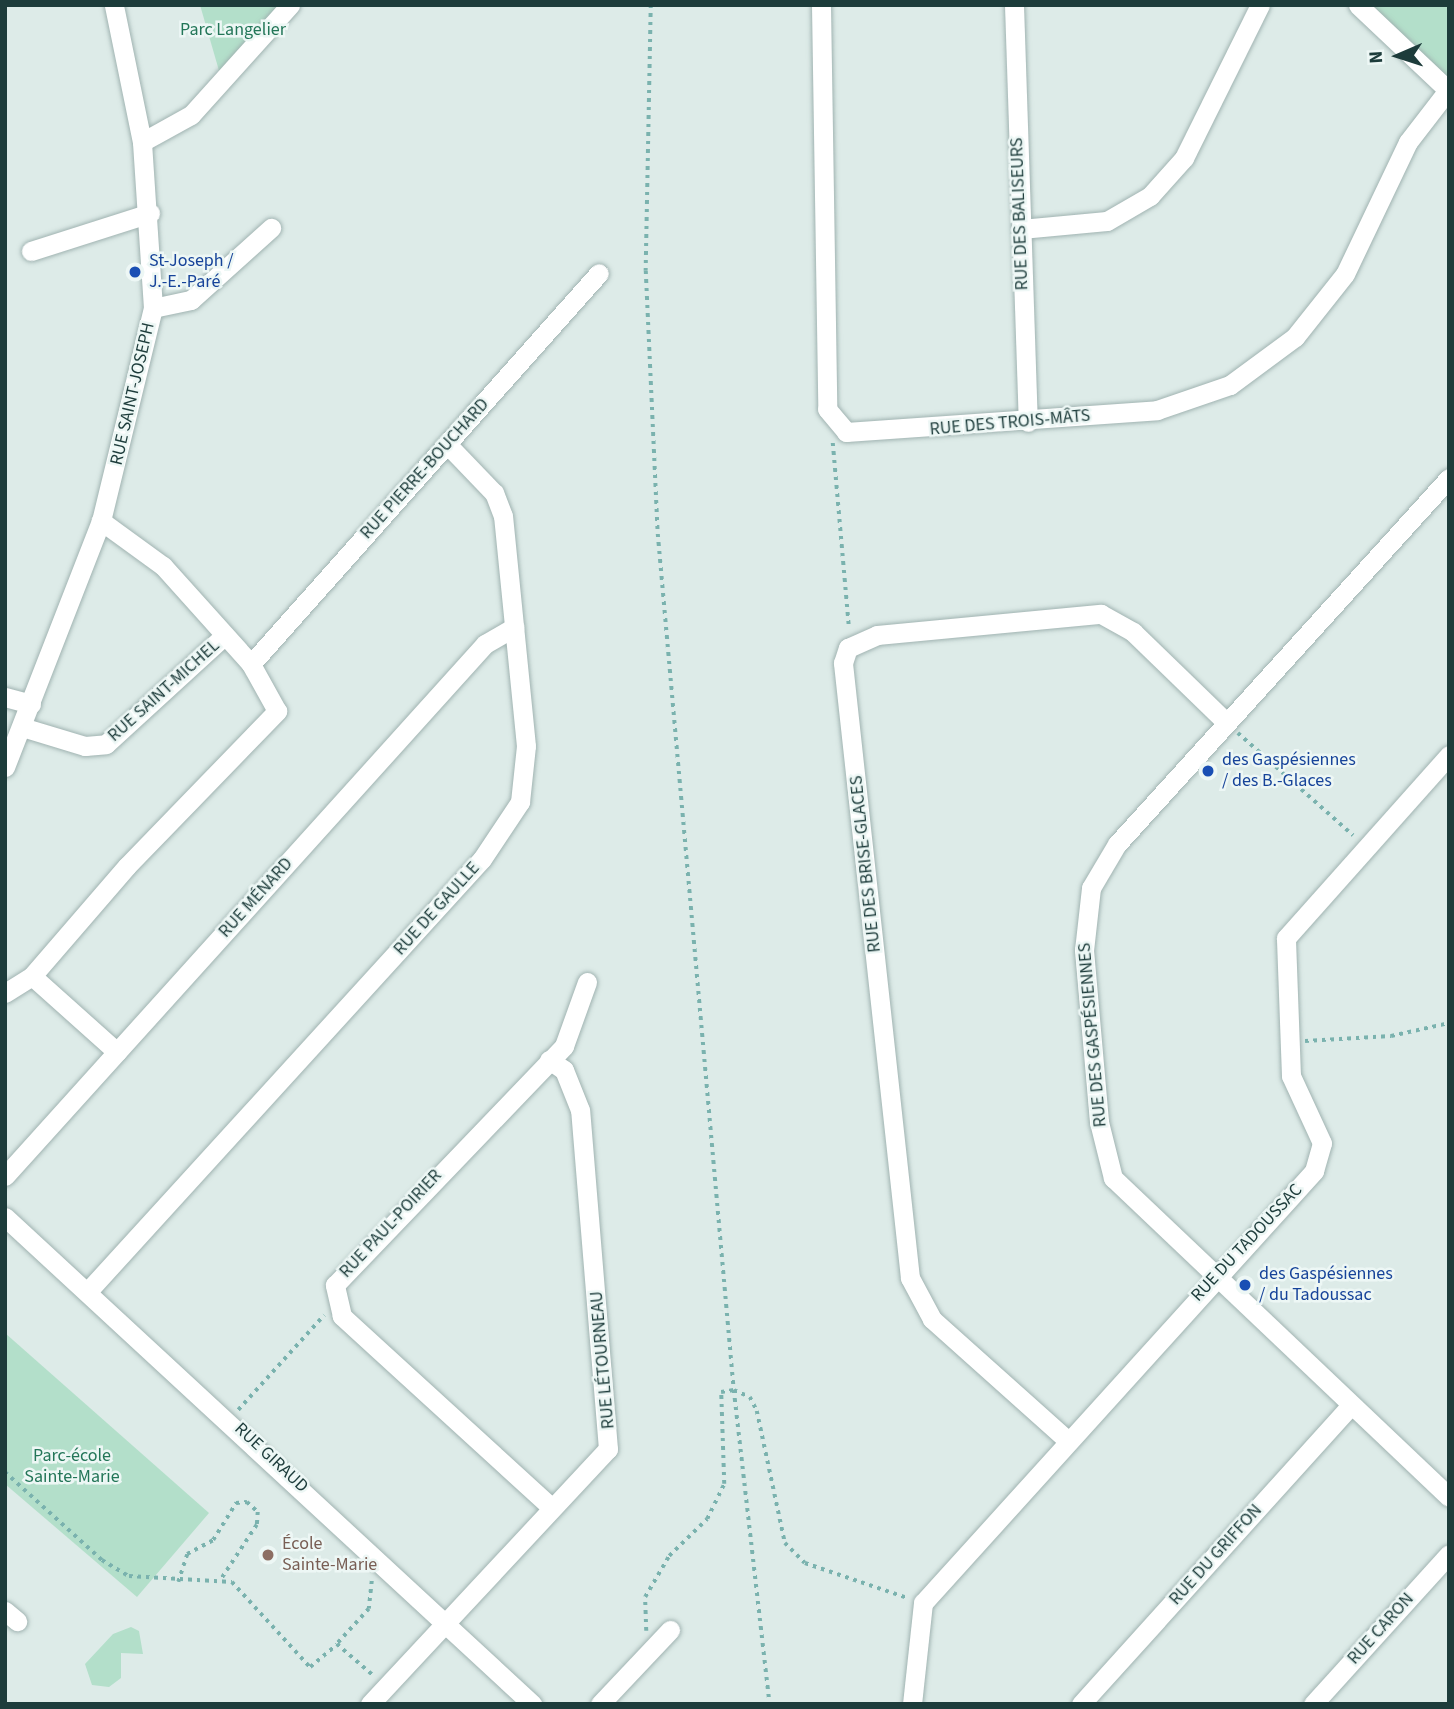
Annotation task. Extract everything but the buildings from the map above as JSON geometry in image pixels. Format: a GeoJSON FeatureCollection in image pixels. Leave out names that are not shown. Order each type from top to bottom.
{"type":"FeatureCollection","features":[{"type":"Feature","properties":{"kind":"street","name":"RUE SAINT-JOSEPH"},"geometry":{"type":"LineString","coordinates":[[5,767],[101,520],[152,309],[150,213],[142,142],[114,5]]}},
{"type":"Feature","properties":{"kind":"street"},"geometry":{"type":"LineString","coordinates":[[142,142],[191,115],[290,5]]}},
{"type":"Feature","properties":{"kind":"street"},"geometry":{"type":"LineString","coordinates":[[821,5],[827,409],[834,422]]}},
{"type":"Feature","properties":{"kind":"street","name":"RUE DES BALISEURS"},"geometry":{"type":"LineString","coordinates":[[1014,5],[1028,422]]}},
{"type":"Feature","properties":{"kind":"street"},"geometry":{"type":"LineString","coordinates":[[1021,229],[1107,221],[1150,196],[1184,158],[1260,5]]}},
{"type":"Feature","properties":{"kind":"street"},"geometry":{"type":"LineString","coordinates":[[1358,5],[1448,91]]}},
{"type":"Feature","properties":{"kind":"street","name":"RUE DES TROIS-MÂTS"},"geometry":{"type":"LineString","coordinates":[[834,422],[863,433],[1157,410],[1230,385],[1264,364],[1295,337],[1345,274],[1408,142],[1448,91]]}},
{"type":"Feature","properties":{"kind":"street"},"geometry":{"type":"LineString","coordinates":[[31,251],[150,213]]}},
{"type":"Feature","properties":{"kind":"street"},"geometry":{"type":"LineString","coordinates":[[152,309],[191,300],[271,228]]}},
{"type":"Feature","properties":{"kind":"street","name":"RUE PIERRE-BOUCHARD"},"geometry":{"type":"LineString","coordinates":[[251,664],[598,273]]}},
{"type":"Feature","properties":{"kind":"street","name":"RUE DE GAULLE"},"geometry":{"type":"LineString","coordinates":[[89,1290],[513,819],[526,776],[514,628],[499,505],[447,444]]}},
{"type":"Feature","properties":{"kind":"street","name":"RUE DES GASPÉSIENNES"},"geometry":{"type":"LineString","coordinates":[[1449,478],[1117,844],[1091,888],[1084,920],[1099,1122],[1113,1178],[1214,1278],[1449,1497]]}},
{"type":"Feature","properties":{"kind":"street","name":"RUE SAINT-MICHEL"},"geometry":{"type":"LineString","coordinates":[[32,976],[127,866],[278,711],[251,664],[145,547],[101,520]]}},
{"type":"Feature","properties":{"kind":"street"},"geometry":{"type":"LineString","coordinates":[[859,639],[1101,614],[1133,632],[1226,722]]}},
{"type":"Feature","properties":{"kind":"street","name":"RUE MÉNARD"},"geometry":{"type":"LineString","coordinates":[[5,1176],[485,644],[514,628]]}},
{"type":"Feature","properties":{"kind":"street","name":"RUE SAINT-MICHEL"},"geometry":{"type":"LineString","coordinates":[[22,727],[73,743],[106,744],[224,636]]}},
{"type":"Feature","properties":{"kind":"street","name":"RUE DES BRISE-GLACES"},"geometry":{"type":"LineString","coordinates":[[859,639],[844,663],[910,1278],[932,1319],[1066,1439]]}},
{"type":"Feature","properties":{"kind":"street"},"geometry":{"type":"LineString","coordinates":[[5,698],[31,704]]}},
{"type":"Feature","properties":{"kind":"street","name":"RUE DU TADOUSSAC"},"geometry":{"type":"LineString","coordinates":[[923,1602],[1320,1157],[1319,1127],[1293,1087],[1287,1042],[1286,938],[1365,846],[1449,755]]}},
{"type":"Feature","properties":{"kind":"street"},"geometry":{"type":"LineString","coordinates":[[5,993],[32,976],[117,1052]]}},
{"type":"Feature","properties":{"kind":"street","name":"RUE PAUL-POIRIER"},"geometry":{"type":"LineString","coordinates":[[552,1508],[342,1316],[335,1302],[335,1284],[573,1032],[587,982]]}},
{"type":"Feature","properties":{"kind":"street","name":"RUE LÉTOURNEAU"},"geometry":{"type":"LineString","coordinates":[[370,1704],[552,1508],[599,1462],[610,1434],[580,1110],[564,1070],[549,1060]]}},
{"type":"Feature","properties":{"kind":"street","name":"RUE GIRAUD"},"geometry":{"type":"LineString","coordinates":[[5,1217],[230,1420],[532,1704]]}},
{"type":"Feature","properties":{"kind":"street","name":"RUE DU GRIFFON"},"geometry":{"type":"LineString","coordinates":[[1082,1704],[1350,1406]]}},
{"type":"Feature","properties":{"kind":"street","name":"RUE CARON"},"geometry":{"type":"LineString","coordinates":[[1312,1704],[1449,1554]]}},
{"type":"Feature","properties":{"kind":"street"},"geometry":{"type":"LineString","coordinates":[[912,1704],[923,1602]]}},
{"type":"Feature","properties":{"kind":"street"},"geometry":{"type":"LineString","coordinates":[[600,1704],[670,1630]]}},
{"type":"Feature","properties":{"kind":"path"},"geometry":{"type":"LineString","coordinates":[[651,5],[646,271],[652,439],[734,1390],[770,1704]]}},
{"type":"Feature","properties":{"kind":"path"},"geometry":{"type":"LineString","coordinates":[[834,422],[832,465],[845,613],[859,639]]}},
{"type":"Feature","properties":{"kind":"path"},"geometry":{"type":"LineString","coordinates":[[1226,722],[1365,846]]}},
{"type":"Feature","properties":{"kind":"path"},"geometry":{"type":"LineString","coordinates":[[1287,1042],[1391,1036],[1449,1023]]}},
{"type":"Feature","properties":{"kind":"path"},"geometry":{"type":"LineString","coordinates":[[230,1420],[335,1302]]}},
{"type":"Feature","properties":{"kind":"path"},"geometry":{"type":"LineString","coordinates":[[653,1647],[643,1623],[645,1597],[669,1556],[707,1519],[724,1483],[721,1392],[734,1390],[750,1397],[757,1411],[785,1543],[795,1555],[923,1602]]}},
{"type":"Feature","properties":{"kind":"path"},"geometry":{"type":"LineString","coordinates":[[5,1472],[102,1560],[129,1576],[178,1583],[222,1578]]}},
{"type":"Feature","properties":{"kind":"path"},"geometry":{"type":"LineString","coordinates":[[178,1583],[187,1554],[213,1540],[236,1503],[247,1502],[258,1512],[257,1525],[222,1578]]}},
{"type":"Feature","properties":{"kind":"path"},"geometry":{"type":"LineString","coordinates":[[222,1578],[310,1667],[337,1644],[369,1609],[369,1585],[385,1566]]}},
{"type":"Feature","properties":{"kind":"path"},"geometry":{"type":"LineString","coordinates":[[337,1644],[386,1686]]}},
{"type":"Feature","properties":{"kind":"green space","name":"Parc Langelier"},"geometry":{"type":"Polygon","coordinates":[[[200,5],[290,5],[222,81],[200,5]]]}},
{"type":"Feature","properties":{"kind":"green space"},"geometry":{"type":"Polygon","coordinates":[[[1358,5],[1449,5],[1449,91],[1358,5]]]}},
{"type":"Feature","properties":{"kind":"green space","name":"Parc-école Sainte-Marie"},"geometry":{"type":"Polygon","coordinates":[[[5,1333],[209,1513],[137,1597],[5,1484],[5,1333]]]}},
{"type":"Feature","properties":{"kind":"green space"},"geometry":{"type":"Polygon","coordinates":[[[131,1627],[139,1631],[143,1654],[121,1653],[121,1678],[109,1687],[92,1685],[85,1664],[113,1634],[131,1627]]]}},
{"type":"Feature","properties":{"kind":"place","name":"St-Joseph / J.-E.-Paré"},"geometry":{"type":"Point","coordinates":[135,272]}},
{"type":"Feature","properties":{"kind":"place","name":"des Gaspésiennes / des B.-Glaces"},"geometry":{"type":"Point","coordinates":[1208,771]}},
{"type":"Feature","properties":{"kind":"place","name":"des Gaspésiennes / du Tadoussac"},"geometry":{"type":"Point","coordinates":[1245,1285]}},
{"type":"Feature","properties":{"kind":"place","name":"École Sainte-Marie"},"geometry":{"type":"Point","coordinates":[268,1555]}}]}
